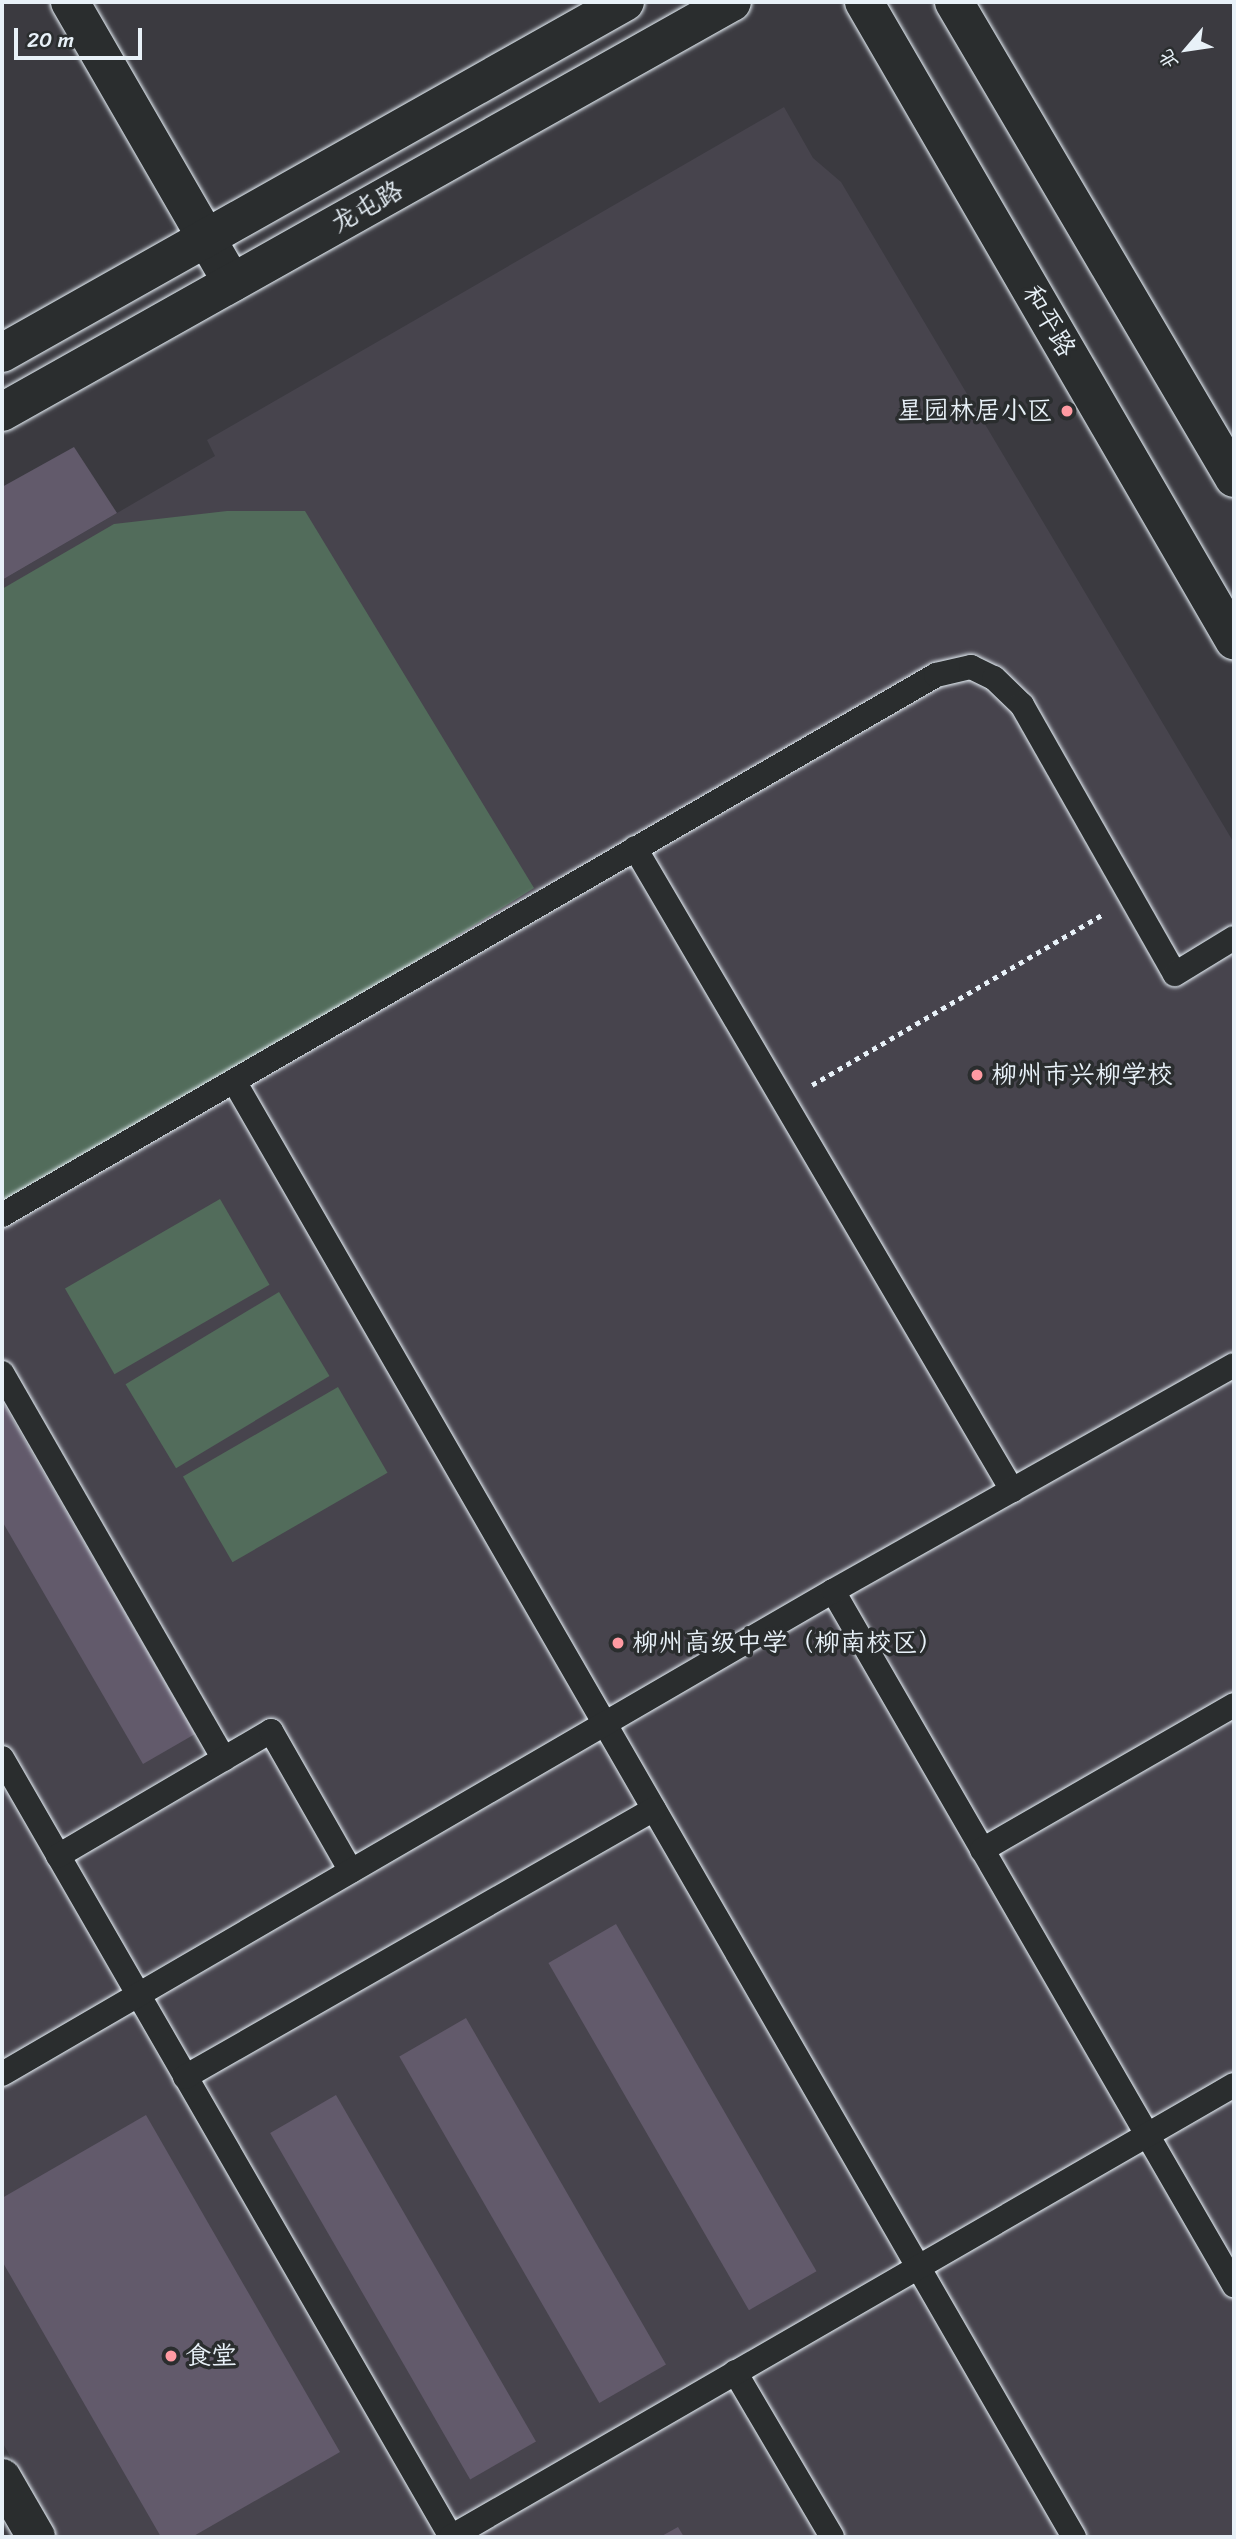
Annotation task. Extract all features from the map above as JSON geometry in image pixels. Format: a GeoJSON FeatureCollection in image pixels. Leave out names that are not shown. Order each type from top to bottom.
{"type":"FeatureCollection","features":[{"type":"Feature","properties":{"kind":"main road"},"geometry":{"type":"LineString","coordinates":[[70,2],[232,283]]}},
{"type":"Feature","properties":{"kind":"main road","name":"龙屯路"},"geometry":{"type":"LineString","coordinates":[[2,353],[625,2]]}},
{"type":"Feature","properties":{"kind":"main road","name":"龙屯路"},"geometry":{"type":"LineString","coordinates":[[2,412],[732,2]]}},
{"type":"Feature","properties":{"kind":"main road","name":"和平路"},"geometry":{"type":"LineString","coordinates":[[864,2],[1234,640]]}},
{"type":"Feature","properties":{"kind":"main road"},"geometry":{"type":"LineString","coordinates":[[954,2],[1234,478]]}},
{"type":"Feature","properties":{"kind":"main road"},"geometry":{"type":"LineString","coordinates":[[2,2478],[36,2537]]}},
{"type":"Feature","properties":{"kind":"lane"},"geometry":{"type":"LineString","coordinates":[[2,1215],[936,675],[971,667],[994,678],[1021,705],[1175,974],[1230,950]]}},
{"type":"Feature","properties":{"kind":"lane"},"geometry":{"type":"LineString","coordinates":[[635,848],[1012,1490]]}},
{"type":"Feature","properties":{"kind":"lane"},"geometry":{"type":"LineString","coordinates":[[234,1081],[918,2267],[1064,2534]]}},
{"type":"Feature","properties":{"kind":"lane"},"geometry":{"type":"LineString","coordinates":[[2,2074],[833,1591],[1234,1365]]}},
{"type":"Feature","properties":{"kind":"lane"},"geometry":{"type":"LineString","coordinates":[[2,1373],[224,1759]]}},
{"type":"Feature","properties":{"kind":"lane"},"geometry":{"type":"LineString","coordinates":[[833,1591],[1234,2285]]}},
{"type":"Feature","properties":{"kind":"lane"},"geometry":{"type":"LineString","coordinates":[[982,1850],[1234,1705]]}},
{"type":"Feature","properties":{"kind":"lane"},"geometry":{"type":"LineString","coordinates":[[58,1856],[271,1731],[351,1871]]}},
{"type":"Feature","properties":{"kind":"lane"},"geometry":{"type":"LineString","coordinates":[[2,1758],[451,2537],[1234,2085]]}},
{"type":"Feature","properties":{"kind":"lane"},"geometry":{"type":"LineString","coordinates":[[185,2077],[654,1808]]}},
{"type":"Feature","properties":{"kind":"lane"},"geometry":{"type":"LineString","coordinates":[[735,2371],[832,2537]]}},
{"type":"Feature","properties":{"kind":"path"},"geometry":{"type":"LineString","coordinates":[[784,1102],[1131,898]]}},
{"type":"Feature","properties":{"kind":"shaded area","name":"柳州高级中学（柳南校区）"},"geometry":{"type":"Polygon","coordinates":[[[784,107],[813,158],[841,182],[1234,843],[1234,2537],[57,2537],[2,2442],[2,580],[215,456],[207,440],[784,107]]]}},
{"type":"Feature","properties":{"kind":"green space"},"geometry":{"type":"Polygon","coordinates":[[[227,511],[305,511],[534,888],[2,1218],[2,589],[114,524],[227,511]]]}},
{"type":"Feature","properties":{"kind":"green space"},"geometry":{"type":"Polygon","coordinates":[[[220,1199],[270,1285],[114,1374],[65,1288],[220,1199]]]}},
{"type":"Feature","properties":{"kind":"green space"},"geometry":{"type":"Polygon","coordinates":[[[279,1292],[329,1376],[176,1468],[126,1384],[279,1292]]]}},
{"type":"Feature","properties":{"kind":"green space"},"geometry":{"type":"Polygon","coordinates":[[[338,1387],[388,1473],[232,1562],[183,1476],[338,1387]]]}},
{"type":"Feature","properties":{"kind":"building"},"geometry":{"type":"Polygon","coordinates":[[[74,447],[117,513],[2,580],[2,487],[74,447]]]}},
{"type":"Feature","properties":{"kind":"building"},"geometry":{"type":"Polygon","coordinates":[[[2,1401],[195,1734],[143,1764],[2,1521],[2,1401]]]}},
{"type":"Feature","properties":{"kind":"building"},"geometry":{"type":"Polygon","coordinates":[[[616,1924],[816,2271],[749,2310],[548,1963],[616,1924]]]}},
{"type":"Feature","properties":{"kind":"building"},"geometry":{"type":"Polygon","coordinates":[[[466,2018],[666,2364],[599,2403],[399,2056],[466,2018]]]}},
{"type":"Feature","properties":{"kind":"building"},"geometry":{"type":"Polygon","coordinates":[[[336,2095],[536,2441],[470,2479],[270,2133],[336,2095]]]}},
{"type":"Feature","properties":{"kind":"building","name":"食堂"},"geometry":{"type":"Polygon","coordinates":[[[146,2115],[340,2452],[192,2537],[161,2537],[2,2261],[2,2198],[146,2115]]]}},
{"type":"Feature","properties":{"kind":"building"},"geometry":{"type":"Polygon","coordinates":[[[678,2527],[684,2537],[660,2537],[678,2527]]]}},
{"type":"Feature","properties":{"kind":"place","name":"星园林居小区"},"geometry":{"type":"Point","coordinates":[1067,411]}},
{"type":"Feature","properties":{"kind":"place","name":"柳州市兴柳学校"},"geometry":{"type":"Point","coordinates":[977,1075]}},
{"type":"Feature","properties":{"kind":"place","name":"柳州高级中学（柳南校区）"},"geometry":{"type":"Point","coordinates":[618,1643]}},
{"type":"Feature","properties":{"kind":"place","name":"食堂"},"geometry":{"type":"Point","coordinates":[171,2356]}}]}
